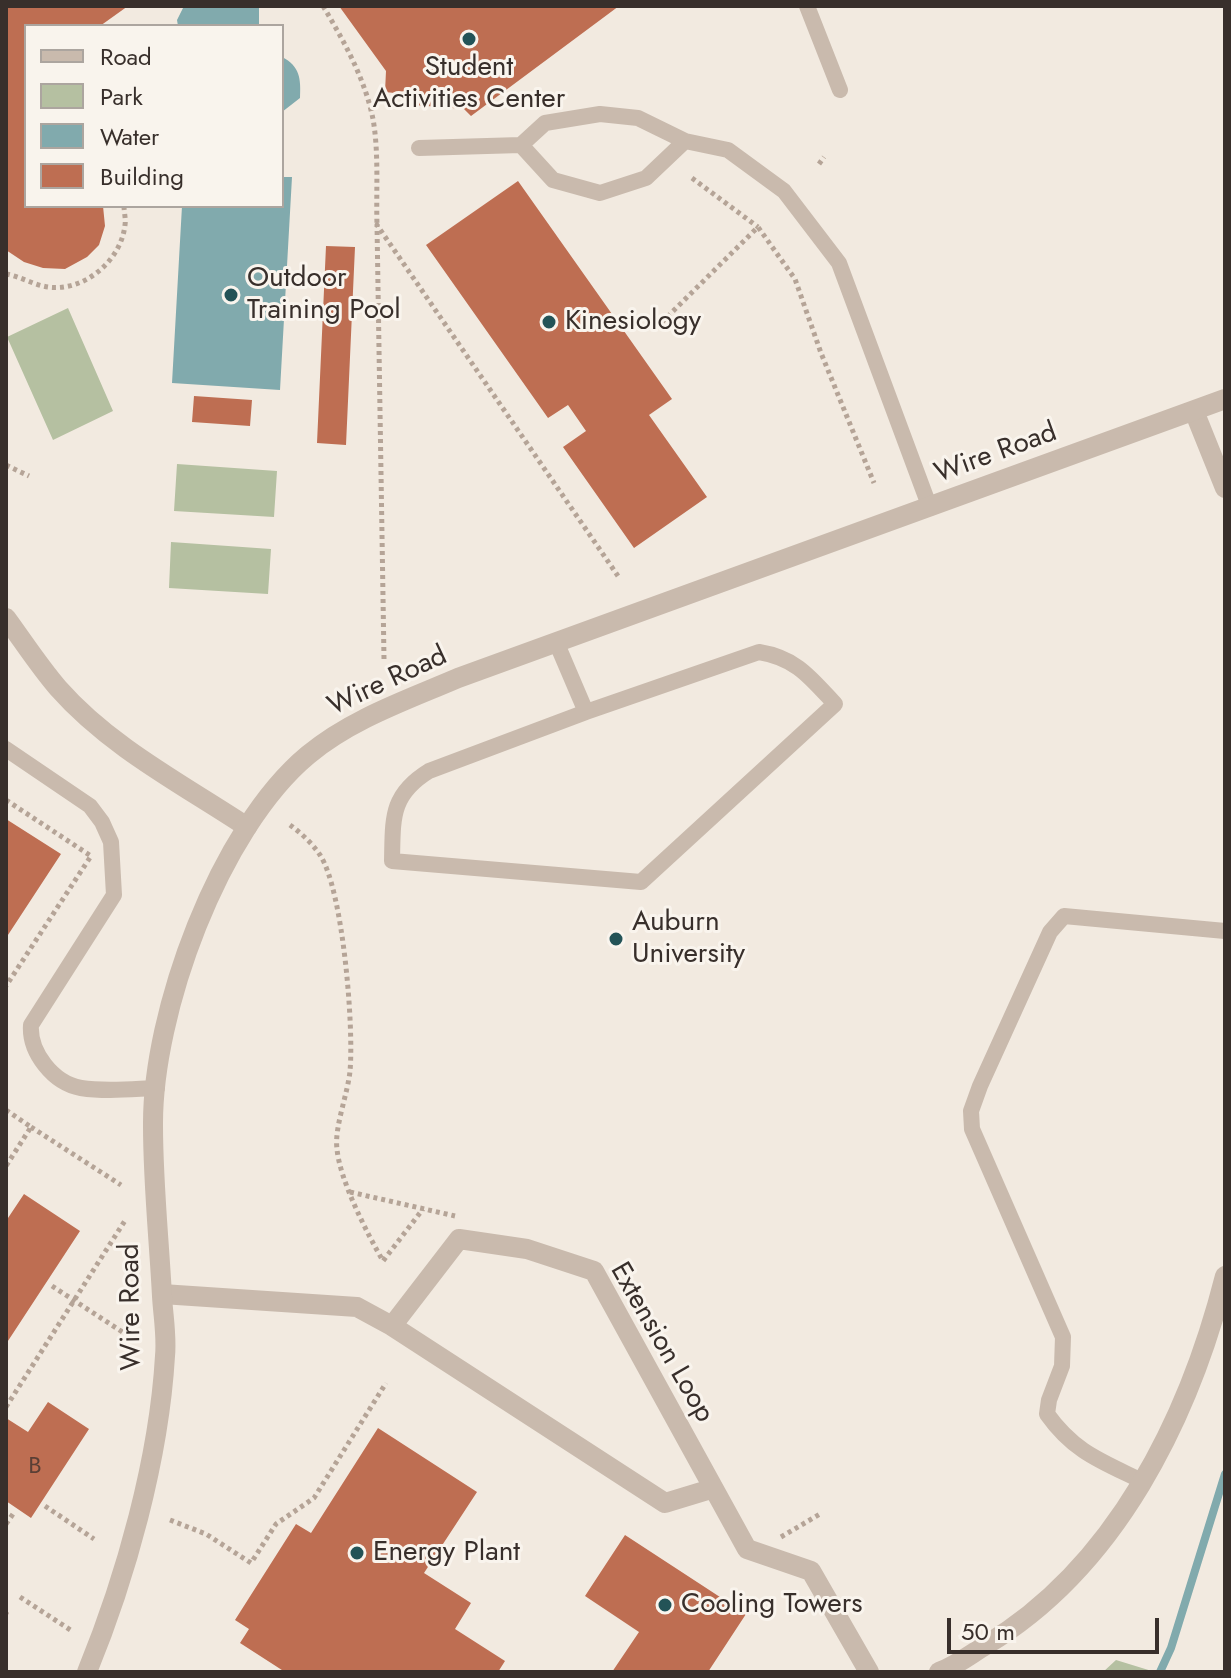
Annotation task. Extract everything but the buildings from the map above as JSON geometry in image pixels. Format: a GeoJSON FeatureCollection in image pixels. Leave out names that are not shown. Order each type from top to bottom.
{"type":"FeatureCollection","features":[{"type":"Feature","properties":{"kind":"street","name":"Wire Road"},"geometry":{"type":"LineString","coordinates":[[87,1672],[108,1622],[154,1455],[166,1354],[152,1124],[163,1027],[193,934],[231,854],[277,785],[308,755],[351,725],[458,678],[1225,399]]}},
{"type":"Feature","properties":{"kind":"street"},"geometry":{"type":"LineString","coordinates":[[1194,411],[1225,488]]}},
{"type":"Feature","properties":{"kind":"street"},"geometry":{"type":"LineString","coordinates":[[6,618],[57,687],[82,713],[133,755],[247,827]]}},
{"type":"Feature","properties":{"kind":"street","name":"Extension Loop"},"geometry":{"type":"LineString","coordinates":[[392,1326],[459,1239],[527,1249],[594,1271],[711,1489],[747,1549],[811,1571],[869,1672]]}},
{"type":"Feature","properties":{"kind":"street"},"geometry":{"type":"LineString","coordinates":[[939,1672],[1005,1634],[1058,1592],[1124,1514],[1173,1425],[1209,1330],[1225,1276]]}},
{"type":"Feature","properties":{"kind":"street"},"geometry":{"type":"LineString","coordinates":[[162,1294],[357,1307],[392,1326],[665,1503],[711,1489]]}},
{"type":"Feature","properties":{"kind":"lane"},"geometry":{"type":"LineString","coordinates":[[807,6],[840,90]]}},
{"type":"Feature","properties":{"kind":"lane"},"geometry":{"type":"LineString","coordinates":[[419,148],[521,145],[545,123],[600,114],[638,118],[685,141],[728,150],[784,191],[839,263],[930,508]]}},
{"type":"Feature","properties":{"kind":"lane"},"geometry":{"type":"LineString","coordinates":[[521,145],[553,180],[600,193],[646,178],[685,141]]}},
{"type":"Feature","properties":{"kind":"lane"},"geometry":{"type":"LineString","coordinates":[[557,644],[586,712]]}},
{"type":"Feature","properties":{"kind":"lane"},"geometry":{"type":"LineString","coordinates":[[759,652],[779,655],[794,663],[835,704],[641,882],[392,861],[393,819],[398,801],[405,788],[417,778],[586,712],[759,652]]}},
{"type":"Feature","properties":{"kind":"lane"},"geometry":{"type":"LineString","coordinates":[[6,749],[90,806],[111,842],[114,895],[31,1025],[30,1035],[35,1053],[49,1069],[79,1087],[157,1088]]}},
{"type":"Feature","properties":{"kind":"lane"},"geometry":{"type":"LineString","coordinates":[[1142,1481],[1082,1452],[1062,1435],[1047,1414],[1062,1366],[1063,1337],[972,1129],[971,1111],[1050,932],[1064,916],[1225,931]]}},
{"type":"Feature","properties":{"kind":"path"},"geometry":{"type":"LineString","coordinates":[[323,6],[346,45],[365,90],[373,121],[384,659]]}},
{"type":"Feature","properties":{"kind":"path"},"geometry":{"type":"LineString","coordinates":[[819,164],[824,157]]}},
{"type":"Feature","properties":{"kind":"path"},"geometry":{"type":"LineString","coordinates":[[692,178],[758,227],[795,279],[821,353],[874,483]]}},
{"type":"Feature","properties":{"kind":"path"},"geometry":{"type":"LineString","coordinates":[[6,274],[51,287],[71,287],[89,280],[107,264],[120,244],[125,225],[124,208]]}},
{"type":"Feature","properties":{"kind":"path"},"geometry":{"type":"LineString","coordinates":[[377,225],[618,576]]}},
{"type":"Feature","properties":{"kind":"path"},"geometry":{"type":"LineString","coordinates":[[656,328],[758,227]]}},
{"type":"Feature","properties":{"kind":"path"},"geometry":{"type":"LineString","coordinates":[[6,465],[29,476]]}},
{"type":"Feature","properties":{"kind":"path"},"geometry":{"type":"LineString","coordinates":[[6,800],[91,856],[6,986]]}},
{"type":"Feature","properties":{"kind":"path"},"geometry":{"type":"LineString","coordinates":[[290,825],[320,855],[328,872],[343,944],[350,1056],[336,1147],[349,1189],[383,1261],[423,1209]]}},
{"type":"Feature","properties":{"kind":"path"},"geometry":{"type":"LineString","coordinates":[[6,1110],[121,1185]]}},
{"type":"Feature","properties":{"kind":"path"},"geometry":{"type":"LineString","coordinates":[[6,1166],[31,1127]]}},
{"type":"Feature","properties":{"kind":"path"},"geometry":{"type":"LineString","coordinates":[[6,1407],[126,1219]]}},
{"type":"Feature","properties":{"kind":"path"},"geometry":{"type":"LineString","coordinates":[[52,1286],[124,1333]]}},
{"type":"Feature","properties":{"kind":"path"},"geometry":{"type":"LineString","coordinates":[[170,1520],[206,1534],[251,1563],[276,1524],[314,1498],[386,1383]]}},
{"type":"Feature","properties":{"kind":"path"},"geometry":{"type":"LineString","coordinates":[[45,1506],[94,1539]]}},
{"type":"Feature","properties":{"kind":"path"},"geometry":{"type":"LineString","coordinates":[[6,1515],[13,1514],[6,1524]]}},
{"type":"Feature","properties":{"kind":"path"},"geometry":{"type":"LineString","coordinates":[[20,1597],[72,1631]]}},
{"type":"Feature","properties":{"kind":"green space"},"geometry":{"type":"Polygon","coordinates":[[[68,308],[113,411],[53,440],[7,337],[68,308]]]}},
{"type":"Feature","properties":{"kind":"green space"},"geometry":{"type":"Polygon","coordinates":[[[177,464],[277,471],[274,517],[174,511],[177,464]]]}},
{"type":"Feature","properties":{"kind":"green space"},"geometry":{"type":"Polygon","coordinates":[[[171,542],[271,549],[268,594],[169,588],[171,542]]]}},
{"type":"Feature","properties":{"kind":"green space"},"geometry":{"type":"Polygon","coordinates":[[[1116,1660],[1155,1672],[1103,1672],[1116,1660]]]}},
{"type":"Feature","properties":{"kind":"water"},"geometry":{"type":"Polygon","coordinates":[[[184,6],[259,6],[259,24],[178,24],[184,6]]]}},
{"type":"Feature","properties":{"kind":"water"},"geometry":{"type":"Polygon","coordinates":[[[284,58],[296,69],[300,98],[284,110],[284,58]]]}},
{"type":"Feature","properties":{"kind":"water","name":"Outdoor Training Pool"},"geometry":{"type":"Polygon","coordinates":[[[284,177],[292,177],[280,390],[172,383],[182,208],[284,208],[284,177]]]}},
{"type":"Feature","properties":{"kind":"waterway"},"geometry":{"type":"LineString","coordinates":[[1160,1672],[1171,1648],[1225,1474]]}},
{"type":"Feature","properties":{"kind":"place","name":"Student Activities Center"},"geometry":{"type":"Point","coordinates":[469,39]}},
{"type":"Feature","properties":{"kind":"place","name":"Outdoor Training Pool"},"geometry":{"type":"Point","coordinates":[231,295]}},
{"type":"Feature","properties":{"kind":"place","name":"Kinesiology"},"geometry":{"type":"Point","coordinates":[549,322]}},
{"type":"Feature","properties":{"kind":"place","name":"Auburn University"},"geometry":{"type":"Point","coordinates":[616,939]}},
{"type":"Feature","properties":{"kind":"place","name":"Energy Plant"},"geometry":{"type":"Point","coordinates":[357,1553]}},
{"type":"Feature","properties":{"kind":"place","name":"Cooling Towers"},"geometry":{"type":"Point","coordinates":[665,1605]}}]}
